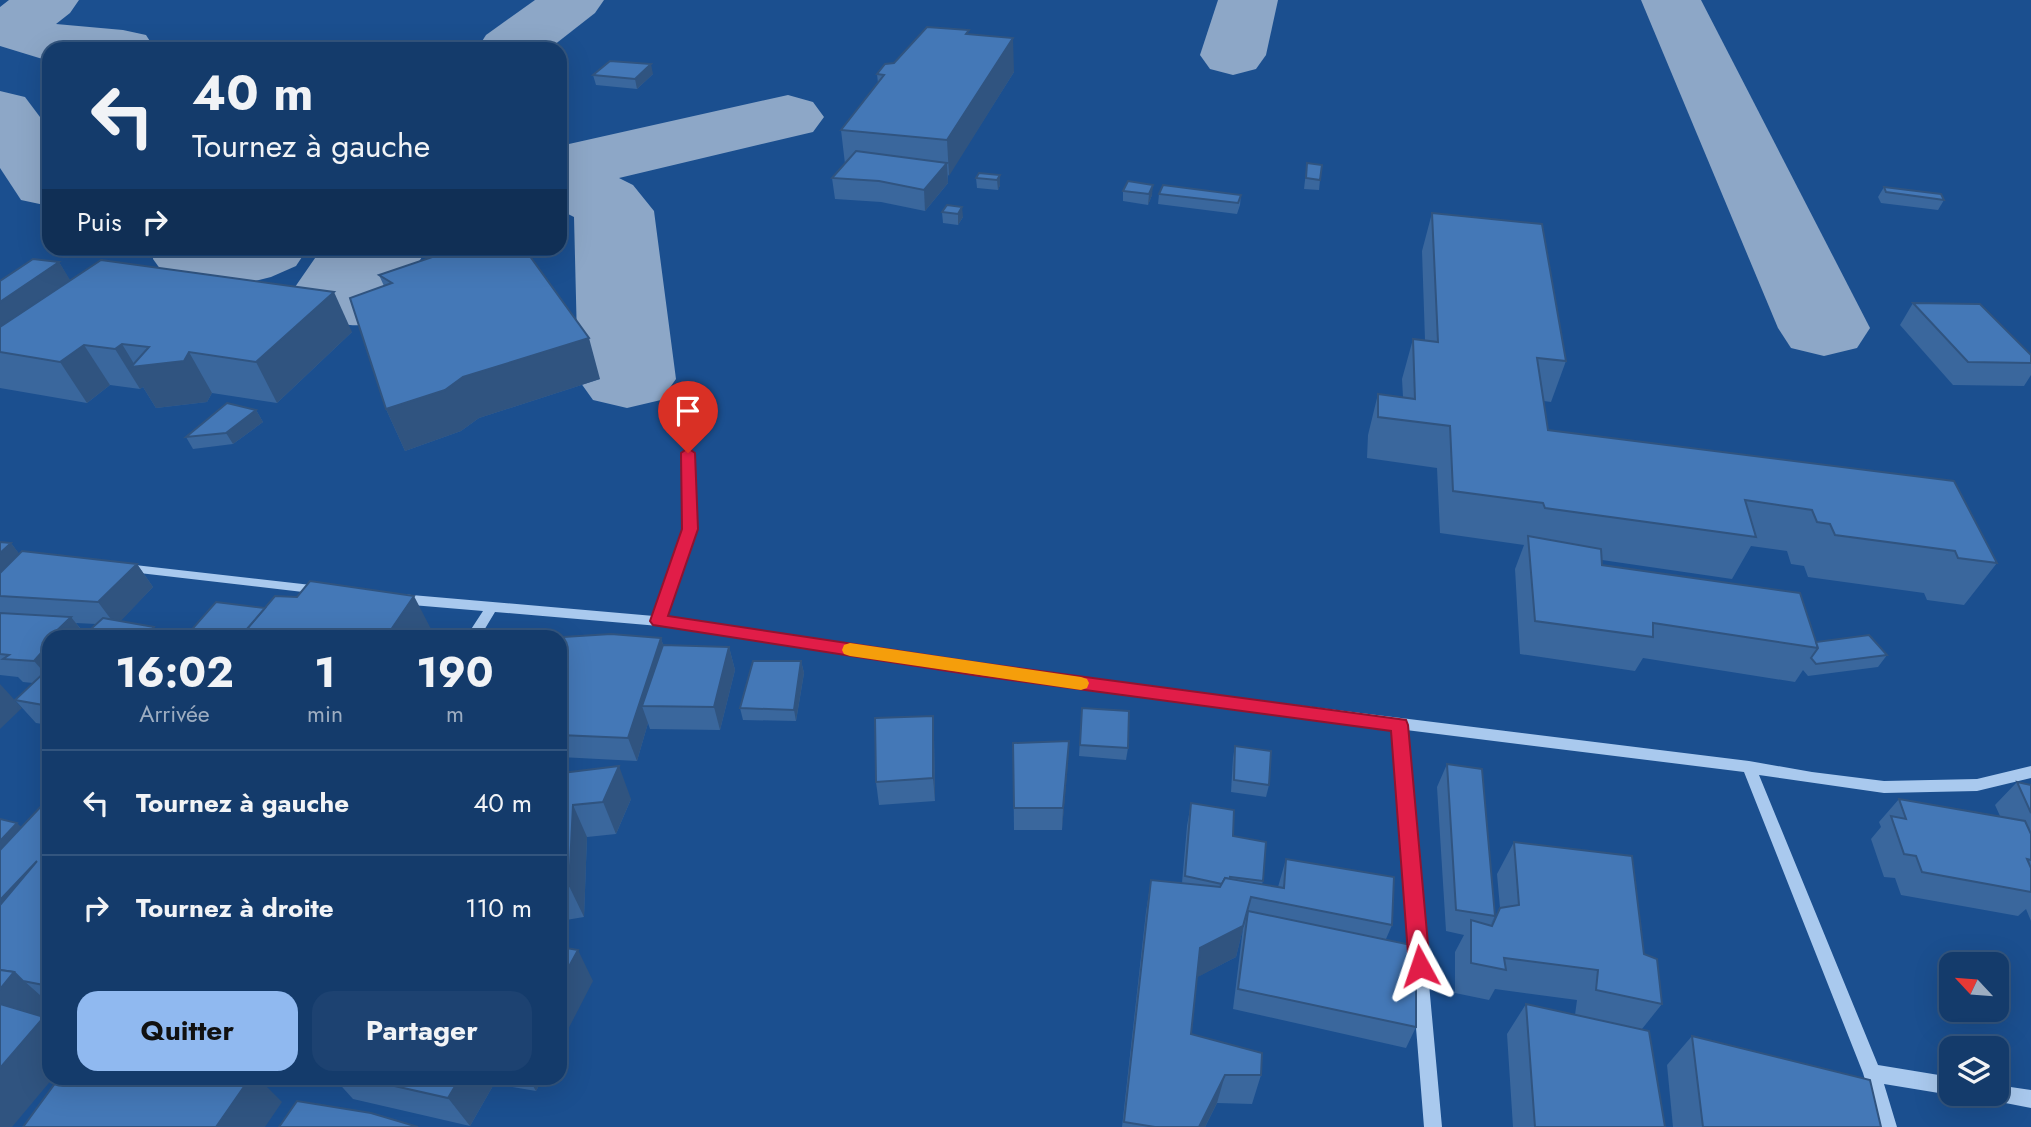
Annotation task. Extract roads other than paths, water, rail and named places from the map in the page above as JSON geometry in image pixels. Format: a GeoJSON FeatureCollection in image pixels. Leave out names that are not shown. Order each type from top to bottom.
{"type":"FeatureCollection","features":[{"type":"Feature","properties":{"kind":"street"},"geometry":{"type":"LineString","coordinates":[[659,621],[690,529],[688,453]]}},
{"type":"Feature","properties":{"kind":"street"},"geometry":{"type":"LineString","coordinates":[[111,566],[339,592]]}},
{"type":"Feature","properties":{"kind":"street"},"geometry":{"type":"LineString","coordinates":[[381,596],[659,621],[980,670],[1399,725],[1749,767],[1884,787],[1978,785],[2031,772]]}},
{"type":"Feature","properties":{"kind":"street"},"geometry":{"type":"LineString","coordinates":[[477,630],[491,608]]}},
{"type":"Feature","properties":{"kind":"street"},"geometry":{"type":"LineString","coordinates":[[1399,725],[1433,1127]]}},
{"type":"Feature","properties":{"kind":"street"},"geometry":{"type":"LineString","coordinates":[[1749,767],[1872,1073],[1888,1127]]}},
{"type":"Feature","properties":{"kind":"street"},"geometry":{"type":"LineString","coordinates":[[1872,1073],[1939,1084]]}},
{"type":"Feature","properties":{"kind":"street"},"geometry":{"type":"LineString","coordinates":[[2009,1096],[2031,1099]]}}]}
